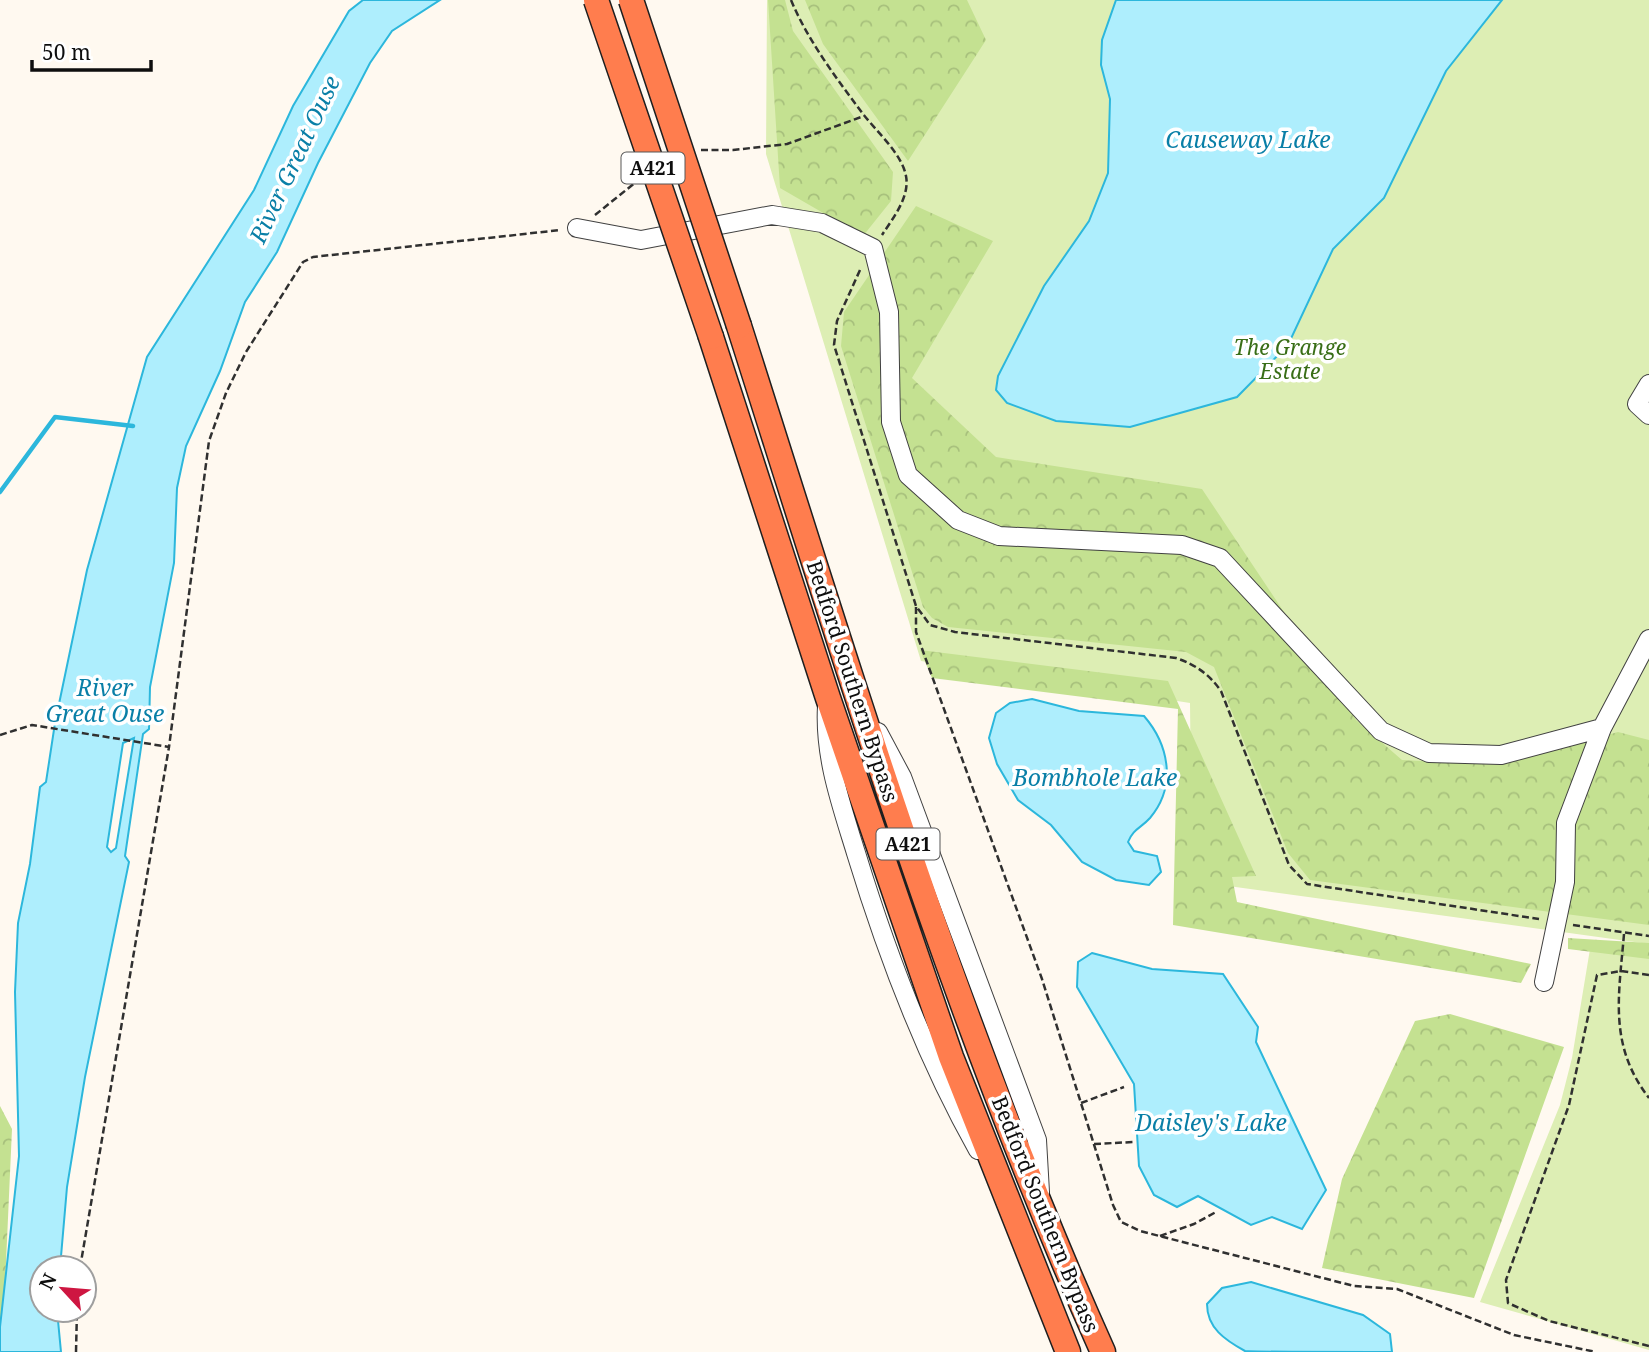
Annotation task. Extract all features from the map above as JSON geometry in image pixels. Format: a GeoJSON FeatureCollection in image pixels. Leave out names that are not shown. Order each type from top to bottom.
{"type":"FeatureCollection","features":[{"type":"Feature","properties":{"kind":"highway","name":"Bedford Southern Bypass"},"geometry":{"type":"LineString","coordinates":[[596,0],[950,1057],[1068,1352]]}},
{"type":"Feature","properties":{"kind":"highway","name":"Bedford Southern Bypass"},"geometry":{"type":"LineString","coordinates":[[631,0],[739,326],[854,689],[1042,1217],[1103,1352]]}},
{"type":"Feature","properties":{"kind":"lane"},"geometry":{"type":"LineString","coordinates":[[577,228],[641,240],[772,215],[822,223],[873,248],[889,312],[891,422],[908,475],[958,520],[999,536],[1182,545],[1220,558],[1381,731],[1429,753],[1501,755],[1602,728]]}},
{"type":"Feature","properties":{"kind":"lane"},"geometry":{"type":"LineString","coordinates":[[1649,384],[1637,404],[1649,415]]}},
{"type":"Feature","properties":{"kind":"lane"},"geometry":{"type":"LineString","coordinates":[[1544,982],[1565,882],[1566,823],[1602,728],[1649,639]]}},
{"type":"Feature","properties":{"kind":"path"},"geometry":{"type":"LineString","coordinates":[[791,0],[803,26],[864,116],[902,164],[906,176],[907,189],[897,214],[873,248],[846,297],[837,321],[834,345],[916,606],[916,632],[1042,979],[1121,1222],[1160,1236],[1354,1286],[1397,1289],[1514,1335],[1596,1352]]}},
{"type":"Feature","properties":{"kind":"path"},"geometry":{"type":"LineString","coordinates":[[698,150],[733,150],[786,144],[864,116]]}},
{"type":"Feature","properties":{"kind":"path"},"geometry":{"type":"LineString","coordinates":[[82,1254],[169,747],[209,441],[226,393],[246,352],[296,270],[313,257],[577,228],[640,179]]}},
{"type":"Feature","properties":{"kind":"path"},"geometry":{"type":"LineString","coordinates":[[916,606],[930,625],[955,632],[1176,658],[1204,672],[1221,691],[1289,865],[1307,884],[1649,936]]}},
{"type":"Feature","properties":{"kind":"path"},"geometry":{"type":"LineString","coordinates":[[0,735],[32,724],[169,747]]}},
{"type":"Feature","properties":{"kind":"path"},"geometry":{"type":"LineString","coordinates":[[1624,934],[1617,1019],[1635,1080],[1649,1098]]}},
{"type":"Feature","properties":{"kind":"path"},"geometry":{"type":"LineString","coordinates":[[1649,975],[1621,971],[1597,975],[1569,1105],[1506,1280],[1508,1303],[1549,1321],[1649,1346]]}},
{"type":"Feature","properties":{"kind":"path"},"geometry":{"type":"LineString","coordinates":[[1081,1102],[1124,1087]]}},
{"type":"Feature","properties":{"kind":"path"},"geometry":{"type":"LineString","coordinates":[[1094,1144],[1134,1142]]}},
{"type":"Feature","properties":{"kind":"path"},"geometry":{"type":"LineString","coordinates":[[1160,1236],[1194,1224],[1216,1212]]}},
{"type":"Feature","properties":{"kind":"path"},"geometry":{"type":"LineString","coordinates":[[76,1352],[77,1324]]}},
{"type":"Feature","properties":{"kind":"green space","name":"The Grange Estate"},"geometry":{"type":"Polygon","coordinates":[[[767,0],[1649,0],[1649,944],[1192,881],[1190,703],[921,661],[766,154],[767,0]]]}},
{"type":"Feature","properties":{"kind":"green space"},"geometry":{"type":"Polygon","coordinates":[[[768,0],[785,0],[793,31],[893,172],[891,201],[863,236],[780,188],[768,0]]]}},
{"type":"Feature","properties":{"kind":"green space"},"geometry":{"type":"Polygon","coordinates":[[[805,0],[967,0],[986,40],[908,161],[823,44],[805,0]]]}},
{"type":"Feature","properties":{"kind":"green space"},"geometry":{"type":"Polygon","coordinates":[[[916,206],[993,241],[912,378],[996,457],[1202,489],[1356,720],[1402,760],[1500,765],[1618,732],[1649,740],[1649,925],[1310,880],[1288,853],[1214,667],[1186,652],[948,627],[932,618],[923,607],[841,346],[844,312],[916,206]]]}},
{"type":"Feature","properties":{"kind":"green space"},"geometry":{"type":"Polygon","coordinates":[[[920,650],[1168,681],[1256,876],[1232,877],[1237,902],[1531,964],[1521,983],[1173,925],[1178,709],[932,678],[920,650]]]}},
{"type":"Feature","properties":{"kind":"green space"},"geometry":{"type":"Polygon","coordinates":[[[1568,938],[1649,943],[1649,959],[1568,949],[1568,938]]]}},
{"type":"Feature","properties":{"kind":"green space"},"geometry":{"type":"Polygon","coordinates":[[[1590,949],[1649,953],[1649,1350],[1480,1302],[1560,1105],[1572,1058],[1590,949]]]}},
{"type":"Feature","properties":{"kind":"green space"},"geometry":{"type":"Polygon","coordinates":[[[1450,1014],[1564,1047],[1474,1298],[1322,1268],[1342,1179],[1415,1021],[1450,1014]]]}},
{"type":"Feature","properties":{"kind":"green space"},"geometry":{"type":"Polygon","coordinates":[[[0,1106],[12,1129],[2,1352],[0,1352],[0,1106]]]}},
{"type":"Feature","properties":{"kind":"water","name":"River Great Ouse"},"geometry":{"type":"Polygon","coordinates":[[[363,0],[440,0],[392,31],[370,63],[318,163],[277,252],[245,302],[220,371],[186,446],[177,488],[174,563],[150,687],[149,729],[143,734],[125,856],[129,862],[85,1077],[67,1187],[61,1254],[28,1254],[28,1324],[58,1324],[61,1352],[0,1352],[0,1327],[19,1156],[15,992],[18,923],[30,864],[40,787],[46,782],[55,723],[87,570],[147,357],[254,190],[293,106],[349,11],[363,0]],[[134,738],[123,743],[107,847],[111,852],[116,848],[134,738]]]}},
{"type":"Feature","properties":{"kind":"water","name":"Causeway Lake"},"geometry":{"type":"Polygon","coordinates":[[[1116,0],[1502,0],[1446,71],[1384,198],[1333,249],[1288,345],[1237,397],[1130,427],[1056,421],[1007,403],[996,390],[998,376],[1044,286],[1089,221],[1108,173],[1110,99],[1101,65],[1102,40],[1116,0]]]}},
{"type":"Feature","properties":{"kind":"water","name":"Bombhole Lake"},"geometry":{"type":"Polygon","coordinates":[[[1032,699],[1079,711],[1144,716],[1153,727],[1164,753],[1167,779],[1164,793],[1159,806],[1128,842],[1134,851],[1157,856],[1161,872],[1149,885],[1116,880],[1082,862],[1051,825],[1018,800],[997,764],[989,738],[996,713],[1010,703],[1032,699]]]}},
{"type":"Feature","properties":{"kind":"water","name":"Daisley's Lake"},"geometry":{"type":"Polygon","coordinates":[[[1092,953],[1152,969],[1223,974],[1258,1027],[1256,1042],[1326,1190],[1302,1229],[1272,1217],[1251,1225],[1198,1196],[1177,1207],[1154,1195],[1139,1166],[1134,1084],[1077,987],[1078,962],[1092,953]]]}},
{"type":"Feature","properties":{"kind":"water"},"geometry":{"type":"Polygon","coordinates":[[[1251,1282],[1363,1315],[1390,1334],[1392,1352],[1245,1351],[1218,1332],[1210,1320],[1207,1304],[1222,1288],[1251,1282]]]}},
{"type":"Feature","properties":{"kind":"waterway"},"geometry":{"type":"LineString","coordinates":[[0,492],[55,417],[133,426]]}}]}
